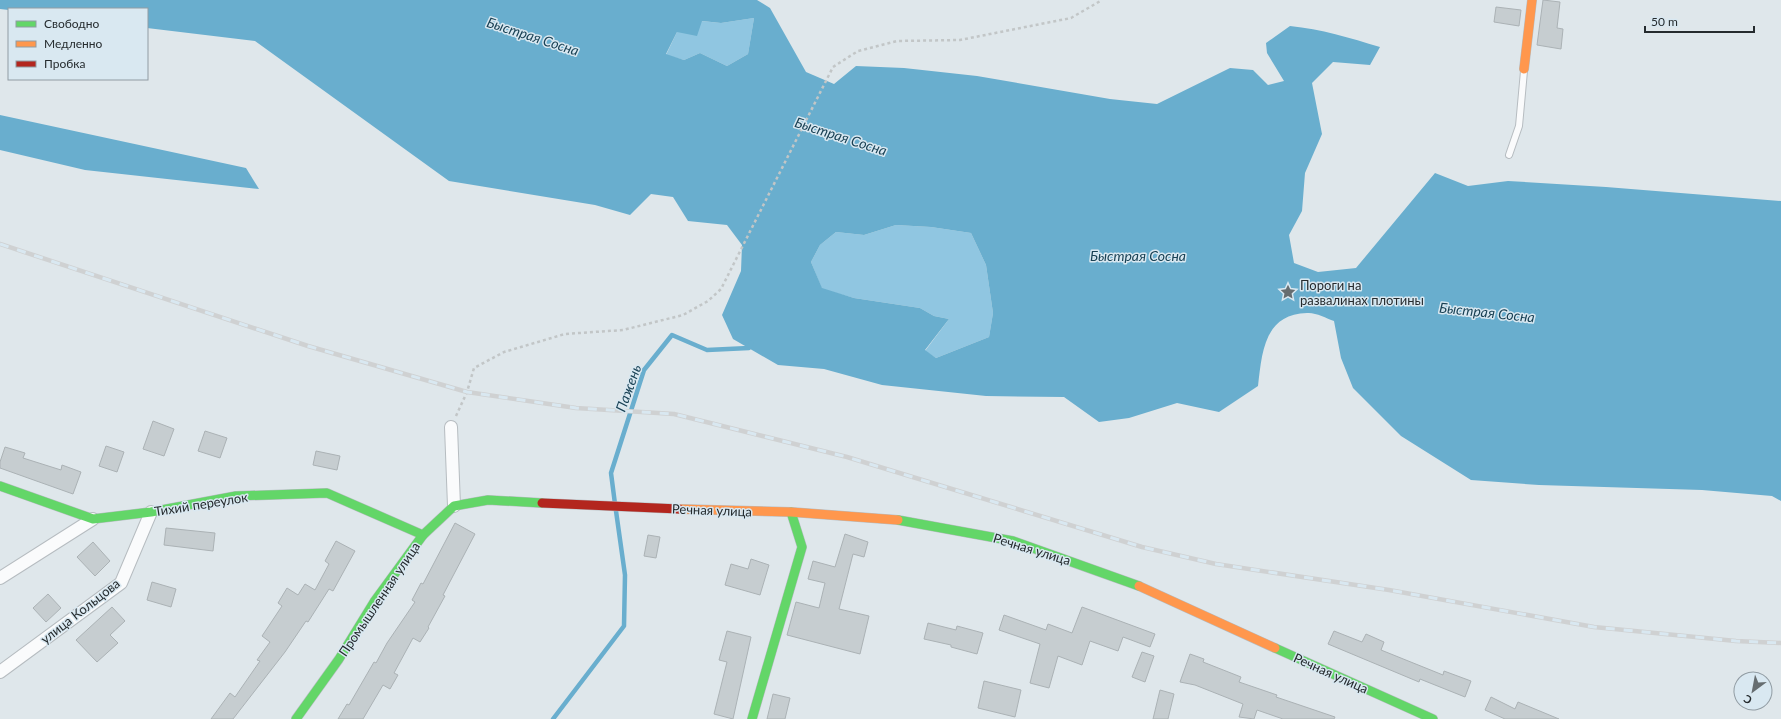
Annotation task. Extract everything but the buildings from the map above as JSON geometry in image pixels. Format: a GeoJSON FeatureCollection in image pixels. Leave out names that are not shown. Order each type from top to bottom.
{"type":"FeatureCollection","features":[{"type":"Feature","properties":{"kind":"street"},"geometry":{"type":"LineString","coordinates":[[1524,69],[1532,0]]}},
{"type":"Feature","properties":{"kind":"street"},"geometry":{"type":"LineString","coordinates":[[451,428],[454,506]]}},
{"type":"Feature","properties":{"kind":"street","name":"Тихий переулок"},"geometry":{"type":"LineString","coordinates":[[0,486],[93,519],[151,512],[236,496],[327,493],[423,535]]}},
{"type":"Feature","properties":{"kind":"street","name":"Речная улица"},"geometry":{"type":"LineString","coordinates":[[454,506],[488,500],[600,507],[791,512],[895,519],[1013,541],[1122,579],[1433,719]]}},
{"type":"Feature","properties":{"kind":"street","name":"Промышленная улица"},"geometry":{"type":"LineString","coordinates":[[296,719],[338,659],[374,602],[423,535],[454,506]]}},
{"type":"Feature","properties":{"kind":"street","name":"улица Кольцова"},"geometry":{"type":"LineString","coordinates":[[0,672],[121,583],[151,512]]}},
{"type":"Feature","properties":{"kind":"street"},"geometry":{"type":"LineString","coordinates":[[752,719],[802,548],[791,512]]}},
{"type":"Feature","properties":{"kind":"street"},"geometry":{"type":"LineString","coordinates":[[0,578],[93,519]]}},
{"type":"Feature","properties":{"kind":"lane"},"geometry":{"type":"LineString","coordinates":[[1509,154],[1519,126],[1524,69]]}},
{"type":"Feature","properties":{"kind":"path"},"geometry":{"type":"LineString","coordinates":[[451,428],[467,392],[474,368],[504,352],[565,334],[623,330],[683,315],[708,301],[721,289],[833,67],[858,51],[897,41],[960,40],[1071,18],[1102,0]]}},
{"type":"Feature","properties":{"kind":"shaded area"},"geometry":{"type":"Polygon","coordinates":[[[754,18],[748,54],[727,66],[700,53],[684,60],[666,55],[677,32],[701,21],[721,23],[754,18]]]}},
{"type":"Feature","properties":{"kind":"shaded area"},"geometry":{"type":"Polygon","coordinates":[[[896,225],[931,227],[971,233],[986,265],[993,313],[989,337],[936,358],[925,351],[949,319],[934,316],[920,308],[854,298],[822,289],[811,262],[820,245],[836,232],[864,235],[896,225]]]}},
{"type":"Feature","properties":{"kind":"water","name":"Быстрая Сосна"},"geometry":{"type":"Polygon","coordinates":[[[0,0],[757,0],[770,8],[806,72],[834,84],[856,66],[904,68],[977,76],[1110,99],[1157,104],[1230,68],[1253,70],[1268,85],[1284,81],[1267,53],[1266,43],[1290,26],[1313,29],[1347,37],[1380,47],[1370,65],[1333,62],[1312,83],[1322,134],[1305,173],[1302,211],[1289,235],[1294,263],[1318,272],[1356,268],[1435,173],[1468,186],[1508,181],[1781,201],[1781,501],[1772,496],[1702,490],[1539,485],[1471,480],[1401,436],[1353,388],[1341,358],[1334,321],[1313,313],[1293,315],[1282,320],[1274,328],[1264,349],[1258,386],[1219,412],[1177,403],[1129,418],[1099,422],[1064,397],[986,396],[882,385],[824,369],[778,365],[733,339],[722,315],[741,271],[742,245],[727,225],[688,221],[673,197],[651,194],[630,215],[595,205],[449,181],[255,41],[148,28],[148,8],[8,8],[8,10],[0,9],[0,0]],[[754,18],[721,23],[702,21],[697,36],[677,32],[666,54],[684,60],[700,53],[727,66],[748,54],[754,18]],[[896,225],[864,235],[836,232],[820,245],[811,262],[822,288],[854,298],[920,308],[934,316],[949,319],[925,350],[936,358],[989,337],[993,313],[986,265],[971,233],[931,227],[896,225]]]}},
{"type":"Feature","properties":{"kind":"water"},"geometry":{"type":"Polygon","coordinates":[[[0,115],[246,168],[259,189],[85,170],[0,150],[0,115]]]}},
{"type":"Feature","properties":{"kind":"waterway","name":"Пажень"},"geometry":{"type":"LineString","coordinates":[[615,504],[611,473],[644,370],[672,335],[707,350],[749,348],[751,343]]}},
{"type":"Feature","properties":{"kind":"waterway","name":"Пажень"},"geometry":{"type":"LineString","coordinates":[[553,719],[624,626],[625,575],[616,511]]}},
{"type":"Feature","properties":{"kind":"railway"},"geometry":{"type":"LineString","coordinates":[[0,244],[308,346],[467,392],[576,408],[674,414],[847,457],[1142,547],[1216,564],[1389,590],[1594,627],[1736,641],[1781,643]]}},
{"type":"Feature","properties":{"kind":"traffic: fast"},"geometry":{"type":"LineString","coordinates":[[0,486],[93,519],[151,512],[236,496],[327,493],[423,535]]}},
{"type":"Feature","properties":{"kind":"traffic: fast"},"geometry":{"type":"LineString","coordinates":[[296,719],[339,659],[374,602],[423,535],[454,506],[488,500],[542,503]]}},
{"type":"Feature","properties":{"kind":"traffic: fast"},"geometry":{"type":"LineString","coordinates":[[752,719],[802,547],[791,512]]}},
{"type":"Feature","properties":{"kind":"traffic: fast"},"geometry":{"type":"LineString","coordinates":[[898,520],[1013,541],[1139,586]]}},
{"type":"Feature","properties":{"kind":"traffic: fast"},"geometry":{"type":"LineString","coordinates":[[1275,648],[1433,719]]}},
{"type":"Feature","properties":{"kind":"traffic: slow"},"geometry":{"type":"LineString","coordinates":[[1524,69],[1532,0]]}},
{"type":"Feature","properties":{"kind":"traffic: slow"},"geometry":{"type":"LineString","coordinates":[[679,509],[791,512],[898,520]]}},
{"type":"Feature","properties":{"kind":"traffic: slow"},"geometry":{"type":"LineString","coordinates":[[1139,586],[1275,648]]}},
{"type":"Feature","properties":{"kind":"traffic: jam"},"geometry":{"type":"LineString","coordinates":[[542,503],[679,509]]}},
{"type":"Feature","properties":{"kind":"place","name":"Пороги на развалинах плотины"},"geometry":{"type":"Point","coordinates":[1288,292]}}]}
